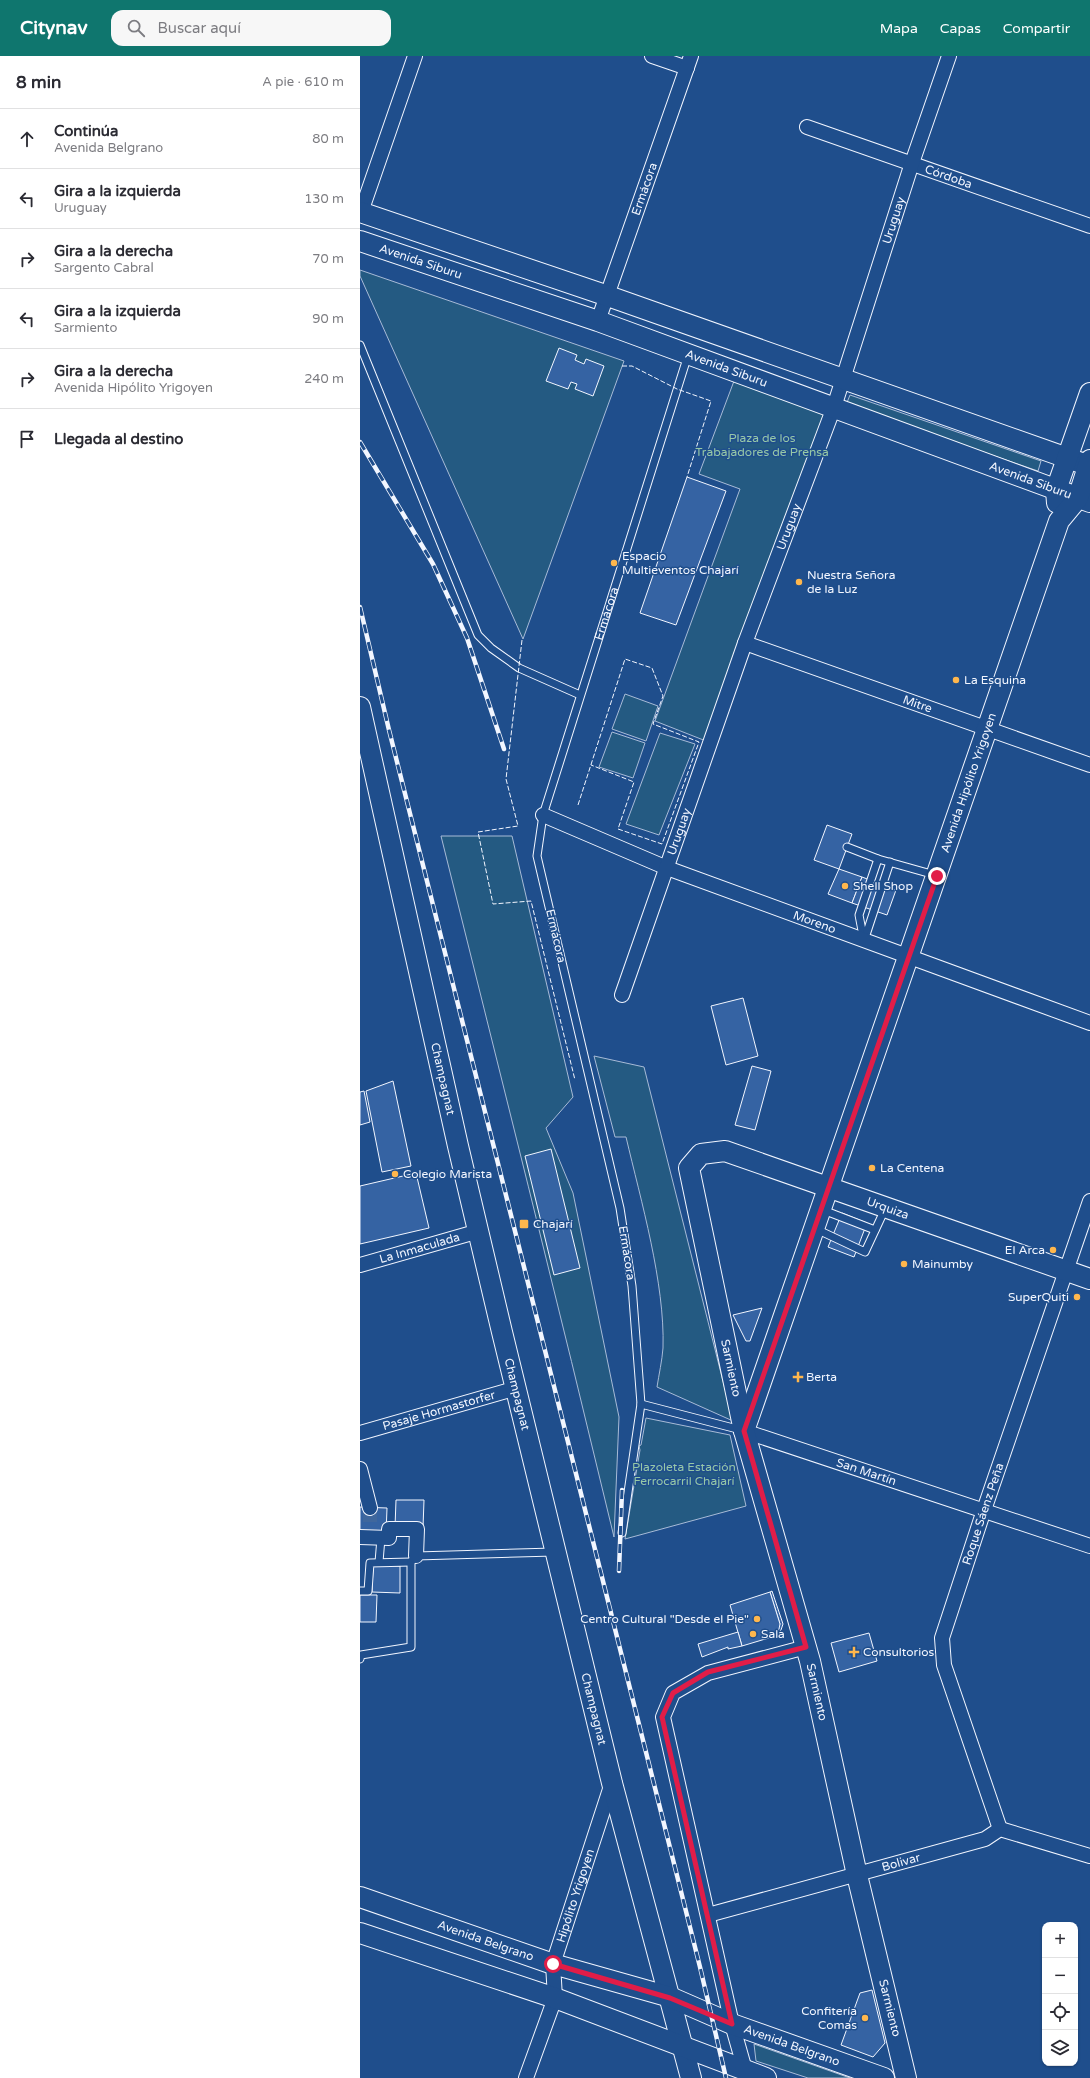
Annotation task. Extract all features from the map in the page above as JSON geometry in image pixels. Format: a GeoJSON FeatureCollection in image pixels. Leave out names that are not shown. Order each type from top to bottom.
{"type":"FeatureCollection","features":[{"type":"Feature","properties":{"kind":"street"},"geometry":{"type":"LineString","coordinates":[[416,56],[360,213],[608,296],[1067,459],[1089,464]]}},
{"type":"Feature","properties":{"kind":"street"},"geometry":{"type":"LineString","coordinates":[[652,56],[689,62]]}},
{"type":"Feature","properties":{"kind":"street","name":"Uruguay"},"geometry":{"type":"LineString","coordinates":[[622,995],[745,644],[834,407],[912,164],[949,56]]}},
{"type":"Feature","properties":{"kind":"street","name":"Ermácora"},"geometry":{"type":"LineString","coordinates":[[598,321],[689,62]]}},
{"type":"Feature","properties":{"kind":"street","name":"Córdoba"},"geometry":{"type":"LineString","coordinates":[[806,127],[1090,226]]}},
{"type":"Feature","properties":{"kind":"street","name":"Avenida Siburu"},"geometry":{"type":"LineString","coordinates":[[360,241],[598,321],[1084,500]]}},
{"type":"Feature","properties":{"kind":"street","name":"Avenida Hipólito Yrigoyen"},"geometry":{"type":"LineString","coordinates":[[744,1431],[828,1186],[909,958],[1059,520],[1056,490],[1090,393]]}},
{"type":"Feature","properties":{"kind":"street","name":"Avenida Hipólito Yrigoyen"},"geometry":{"type":"LineString","coordinates":[[1059,520],[1084,500],[1089,464]]}},
{"type":"Feature","properties":{"kind":"street","name":"Mitre"},"geometry":{"type":"LineString","coordinates":[[745,644],[1090,765]]}},
{"type":"Feature","properties":{"kind":"street","name":"Champagnat"},"geometry":{"type":"LineString","coordinates":[[360,707],[363,729],[458,1146],[612,1783],[691,2078]]}},
{"type":"Feature","properties":{"kind":"street","name":"Moreno"},"geometry":{"type":"LineString","coordinates":[[543,815],[667,868],[909,958],[1090,1023]]}},
{"type":"Feature","properties":{"kind":"street","name":"Urquiza"},"geometry":{"type":"LineString","coordinates":[[689,1168],[701,1154],[725,1151],[1090,1279]]}},
{"type":"Feature","properties":{"kind":"street","name":"Sarmiento"},"geometry":{"type":"LineString","coordinates":[[689,1168],[744,1431],[806,1647],[857,1875],[906,2078]]}},
{"type":"Feature","properties":{"kind":"street","name":"Roque Sáenz Peña"},"geometry":{"type":"LineString","coordinates":[[1000,1829],[944,1665],[942,1638],[984,1510],[1090,1201]]}},
{"type":"Feature","properties":{"kind":"street","name":"La Inmaculada"},"geometry":{"type":"LineString","coordinates":[[360,1265],[479,1231]]}},
{"type":"Feature","properties":{"kind":"street","name":"Pasaje Hormastorfer"},"geometry":{"type":"LineString","coordinates":[[360,1433],[517,1388]]}},
{"type":"Feature","properties":{"kind":"street","name":"San Martín"},"geometry":{"type":"LineString","coordinates":[[744,1431],[1090,1546]]}},
{"type":"Feature","properties":{"kind":"street"},"geometry":{"type":"LineString","coordinates":[[360,1469],[370,1508]]}},
{"type":"Feature","properties":{"kind":"street"},"geometry":{"type":"LineString","coordinates":[[371,1537],[389,1538],[389,1529],[416,1530],[414,1559]]}},
{"type":"Feature","properties":{"kind":"street"},"geometry":{"type":"LineString","coordinates":[[746,2075],[732,2024],[662,1717],[673,1693],[708,1672],[806,1647]]}},
{"type":"Feature","properties":{"kind":"street","name":"Hipólito Yrigoyen"},"geometry":{"type":"LineString","coordinates":[[526,2078],[555,1998],[553,1964],[612,1783]]}},
{"type":"Feature","properties":{"kind":"street"},"geometry":{"type":"LineString","coordinates":[[1000,1829],[1090,1856]]}},
{"type":"Feature","properties":{"kind":"street","name":"Bolivar"},"geometry":{"type":"LineString","coordinates":[[708,1915],[984,1839],[1000,1829]]}},
{"type":"Feature","properties":{"kind":"street","name":"Avenida Belgrano"},"geometry":{"type":"LineString","coordinates":[[360,1897],[553,1964],[670,1998],[732,2024],[884,2078]]}},
{"type":"Feature","properties":{"kind":"street"},"geometry":{"type":"LineString","coordinates":[[360,1933],[555,1998],[683,2045],[746,2075],[766,2078]]}},
{"type":"Feature","properties":{"kind":"lane"},"geometry":{"type":"LineString","coordinates":[[360,345],[478,635],[519,668],[580,695]]}},
{"type":"Feature","properties":{"kind":"lane","name":"Ermácora"},"geometry":{"type":"LineString","coordinates":[[622,1533],[641,1404],[632,1286],[620,1208],[537,856],[543,815],[688,355]]}},
{"type":"Feature","properties":{"kind":"lane"},"geometry":{"type":"LineString","coordinates":[[847,847],[878,859],[937,876]]}},
{"type":"Feature","properties":{"kind":"lane"},"geometry":{"type":"LineString","coordinates":[[864,941],[858,915],[878,859]]}},
{"type":"Feature","properties":{"kind":"lane"},"geometry":{"type":"LineString","coordinates":[[864,941],[890,862]]}},
{"type":"Feature","properties":{"kind":"lane"},"geometry":{"type":"LineString","coordinates":[[814,1228],[865,1252],[886,1207]]}},
{"type":"Feature","properties":{"kind":"lane"},"geometry":{"type":"LineString","coordinates":[[820,1209],[875,1230]]}},
{"type":"Feature","properties":{"kind":"lane","name":"San Martín"},"geometry":{"type":"LineString","coordinates":[[641,1404],[744,1431]]}},
{"type":"Feature","properties":{"kind":"lane"},"geometry":{"type":"LineString","coordinates":[[371,1537],[379,1562]]}},
{"type":"Feature","properties":{"kind":"lane"},"geometry":{"type":"LineString","coordinates":[[360,1591],[368,1591],[370,1563],[414,1559],[557,1552]]}},
{"type":"Feature","properties":{"kind":"lane"},"geometry":{"type":"LineString","coordinates":[[360,1659],[360,1655],[411,1647],[414,1559]]}},
{"type":"Feature","properties":{"kind":"green space"},"geometry":{"type":"Polygon","coordinates":[[[360,270],[624,361],[523,639],[360,276],[360,270]]]}},
{"type":"Feature","properties":{"kind":"green space","name":"Plaza de los Trabajadores de Prensa"},"geometry":{"type":"Polygon","coordinates":[[[734,381],[825,413],[706,741],[655,721],[740,489],[699,474],[734,381]]]}},
{"type":"Feature","properties":{"kind":"green space"},"geometry":{"type":"Polygon","coordinates":[[[850,395],[1041,461],[1038,471],[846,405],[850,395]]]}},
{"type":"Feature","properties":{"kind":"green space"},"geometry":{"type":"Polygon","coordinates":[[[625,694],[658,706],[646,741],[612,729],[625,694]]]}},
{"type":"Feature","properties":{"kind":"green space"},"geometry":{"type":"Polygon","coordinates":[[[612,732],[645,743],[633,778],[599,767],[612,732]]]}},
{"type":"Feature","properties":{"kind":"green space"},"geometry":{"type":"Polygon","coordinates":[[[660,733],[695,744],[659,835],[626,824],[660,733]]]}},
{"type":"Feature","properties":{"kind":"green space"},"geometry":{"type":"Polygon","coordinates":[[[441,836],[512,836],[573,1097],[546,1128],[573,1193],[619,1417],[614,1537],[550,1274],[441,836]]]}},
{"type":"Feature","properties":{"kind":"green space"},"geometry":{"type":"Polygon","coordinates":[[[594,1056],[644,1067],[733,1421],[657,1387],[663,1348],[663,1323],[651,1242],[626,1137],[615,1137],[594,1056]]]}},
{"type":"Feature","properties":{"kind":"green space","name":"Plazoleta Estación Ferrocarril Chajarí"},"geometry":{"type":"Polygon","coordinates":[[[646,1418],[730,1435],[746,1506],[625,1539],[640,1450],[639,1446],[641,1445],[646,1418]]]}},
{"type":"Feature","properties":{"kind":"green space"},"geometry":{"type":"Polygon","coordinates":[[[754,2044],[850,2078],[808,2078],[756,2061],[754,2044]]]}},
{"type":"Feature","properties":{"kind":"building"},"geometry":{"type":"Polygon","coordinates":[[[559,348],[577,355],[575,360],[584,364],[586,359],[604,366],[593,396],[575,389],[577,384],[571,382],[568,389],[546,381],[559,348]]]}},
{"type":"Feature","properties":{"kind":"building"},"geometry":{"type":"Polygon","coordinates":[[[687,477],[726,491],[676,625],[640,613],[687,477]]]}},
{"type":"Feature","properties":{"kind":"building"},"geometry":{"type":"Polygon","coordinates":[[[827,825],[852,834],[839,869],[814,860],[827,825]]]}},
{"type":"Feature","properties":{"kind":"building","name":"Shell Shop"},"geometry":{"type":"Polygon","coordinates":[[[839,869],[862,877],[852,903],[828,894],[839,869]]]}},
{"type":"Feature","properties":{"kind":"building"},"geometry":{"type":"Polygon","coordinates":[[[862,877],[896,890],[887,915],[852,903],[862,877]]]}},
{"type":"Feature","properties":{"kind":"building"},"geometry":{"type":"Polygon","coordinates":[[[743,998],[758,1056],[726,1065],[711,1006],[743,998]]]}},
{"type":"Feature","properties":{"kind":"building"},"geometry":{"type":"Polygon","coordinates":[[[752,1066],[771,1071],[755,1130],[735,1125],[752,1066]]]}},
{"type":"Feature","properties":{"kind":"building"},"geometry":{"type":"Polygon","coordinates":[[[393,1081],[411,1166],[382,1172],[366,1091],[393,1081]]]}},
{"type":"Feature","properties":{"kind":"building"},"geometry":{"type":"Polygon","coordinates":[[[364,1091],[370,1122],[360,1125],[360,1092],[364,1091]]]}},
{"type":"Feature","properties":{"kind":"building"},"geometry":{"type":"Polygon","coordinates":[[[551,1149],[580,1268],[554,1275],[525,1156],[551,1149]]]}},
{"type":"Feature","properties":{"kind":"building"},"geometry":{"type":"Polygon","coordinates":[[[416,1173],[429,1228],[360,1244],[360,1186],[416,1173]]]}},
{"type":"Feature","properties":{"kind":"building"},"geometry":{"type":"Polygon","coordinates":[[[842,1213],[867,1223],[854,1257],[828,1247],[842,1213]]]}},
{"type":"Feature","properties":{"kind":"building"},"geometry":{"type":"Polygon","coordinates":[[[762,1308],[750,1341],[746,1341],[733,1315],[762,1308]]]}},
{"type":"Feature","properties":{"kind":"building"},"geometry":{"type":"Polygon","coordinates":[[[396,1500],[424,1500],[423,1528],[395,1527],[396,1500]]]}},
{"type":"Feature","properties":{"kind":"building"},"geometry":{"type":"Polygon","coordinates":[[[360,1507],[387,1508],[386,1535],[360,1534],[360,1507]]]}},
{"type":"Feature","properties":{"kind":"building"},"geometry":{"type":"Polygon","coordinates":[[[373,1565],[400,1566],[400,1593],[372,1592],[373,1565]]]}},
{"type":"Feature","properties":{"kind":"building"},"geometry":{"type":"Polygon","coordinates":[[[772,1591],[783,1624],[781,1630],[773,1639],[772,1637],[780,1624],[770,1592],[772,1591]]]}},
{"type":"Feature","properties":{"kind":"building","name":"Centro Cultural \"Desde el Pie\""},"geometry":{"type":"Polygon","coordinates":[[[770,1592],[780,1624],[779,1629],[772,1637],[742,1646],[730,1605],[770,1592]]]}},
{"type":"Feature","properties":{"kind":"building"},"geometry":{"type":"Polygon","coordinates":[[[360,1595],[377,1595],[376,1622],[360,1622],[360,1595]]]}},
{"type":"Feature","properties":{"kind":"building"},"geometry":{"type":"Polygon","coordinates":[[[738,1632],[742,1646],[728,1649],[728,1647],[702,1657],[698,1644],[738,1632]]]}},
{"type":"Feature","properties":{"kind":"building","name":"Consultorios"},"geometry":{"type":"Polygon","coordinates":[[[869,1633],[877,1661],[839,1672],[831,1643],[869,1633]]]}},
{"type":"Feature","properties":{"kind":"building","name":"Confitería Comas"},"geometry":{"type":"Polygon","coordinates":[[[872,1990],[885,2043],[873,2057],[841,2045],[860,1993],[872,1990]]]}},
{"type":"Feature","properties":{"kind":"tunnel"},"geometry":{"type":"LineString","coordinates":[[370,1508],[370,1535]]}},
{"type":"Feature","properties":{"kind":"railway"},"geometry":{"type":"LineString","coordinates":[[360,442],[433,564],[467,638],[504,749]]}},
{"type":"Feature","properties":{"kind":"railway"},"geometry":{"type":"LineString","coordinates":[[360,607],[389,730],[700,1967],[726,2078]]}},
{"type":"Feature","properties":{"kind":"railway"},"geometry":{"type":"LineString","coordinates":[[619,1571],[622,1490]]}},
{"type":"Feature","properties":{"kind":"fence"},"geometry":{"type":"LineString","coordinates":[[622,366],[632,366],[677,389],[711,401],[687,477]]}},
{"type":"Feature","properties":{"kind":"fence"},"geometry":{"type":"LineString","coordinates":[[522,640],[506,779],[518,826],[478,832],[493,904],[531,901],[575,1080]]}},
{"type":"Feature","properties":{"kind":"fence"},"geometry":{"type":"LineString","coordinates":[[578,805],[625,659],[652,668],[663,696],[653,724],[699,742],[662,844],[618,829],[634,782],[591,765]]}},
{"type":"Feature","properties":{"kind":"place","name":"Espacio Multieventos Chajarí"},"geometry":{"type":"Point","coordinates":[614,563]}},
{"type":"Feature","properties":{"kind":"place","name":"Nuestra Señora de la Luz"},"geometry":{"type":"Point","coordinates":[799,582]}},
{"type":"Feature","properties":{"kind":"place","name":"La Esquina"},"geometry":{"type":"Point","coordinates":[956,680]}},
{"type":"Feature","properties":{"kind":"place","name":"Shell Shop"},"geometry":{"type":"Point","coordinates":[845,886]}},
{"type":"Feature","properties":{"kind":"place","name":"La Centena"},"geometry":{"type":"Point","coordinates":[872,1168]}},
{"type":"Feature","properties":{"kind":"place","name":"Colegio Marista"},"geometry":{"type":"Point","coordinates":[395,1174]}},
{"type":"Feature","properties":{"kind":"place","name":"Chajarí"},"geometry":{"type":"Point","coordinates":[524,1224]}},
{"type":"Feature","properties":{"kind":"place","name":"El Arca"},"geometry":{"type":"Point","coordinates":[1053,1250]}},
{"type":"Feature","properties":{"kind":"place","name":"Mainumby"},"geometry":{"type":"Point","coordinates":[904,1264]}},
{"type":"Feature","properties":{"kind":"place","name":"SuperQuiti"},"geometry":{"type":"Point","coordinates":[1077,1297]}},
{"type":"Feature","properties":{"kind":"place","name":"Berta"},"geometry":{"type":"Point","coordinates":[798,1377]}},
{"type":"Feature","properties":{"kind":"place","name":"Centro Cultural \"Desde el Pie\""},"geometry":{"type":"Point","coordinates":[757,1619]}},
{"type":"Feature","properties":{"kind":"place","name":"Sala"},"geometry":{"type":"Point","coordinates":[753,1634]}},
{"type":"Feature","properties":{"kind":"place","name":"Consultorios"},"geometry":{"type":"Point","coordinates":[854,1652]}},
{"type":"Feature","properties":{"kind":"place","name":"Confitería Comas"},"geometry":{"type":"Point","coordinates":[865,2018]}},
{"type":"Feature","properties":{"kind":"route"},"geometry":{"type":"LineString","coordinates":[[553,1964],[670,1998],[732,2024],[662,1717],[673,1693],[708,1672],[781,1652],[806,1647],[744,1431],[937,876]]}}]}
